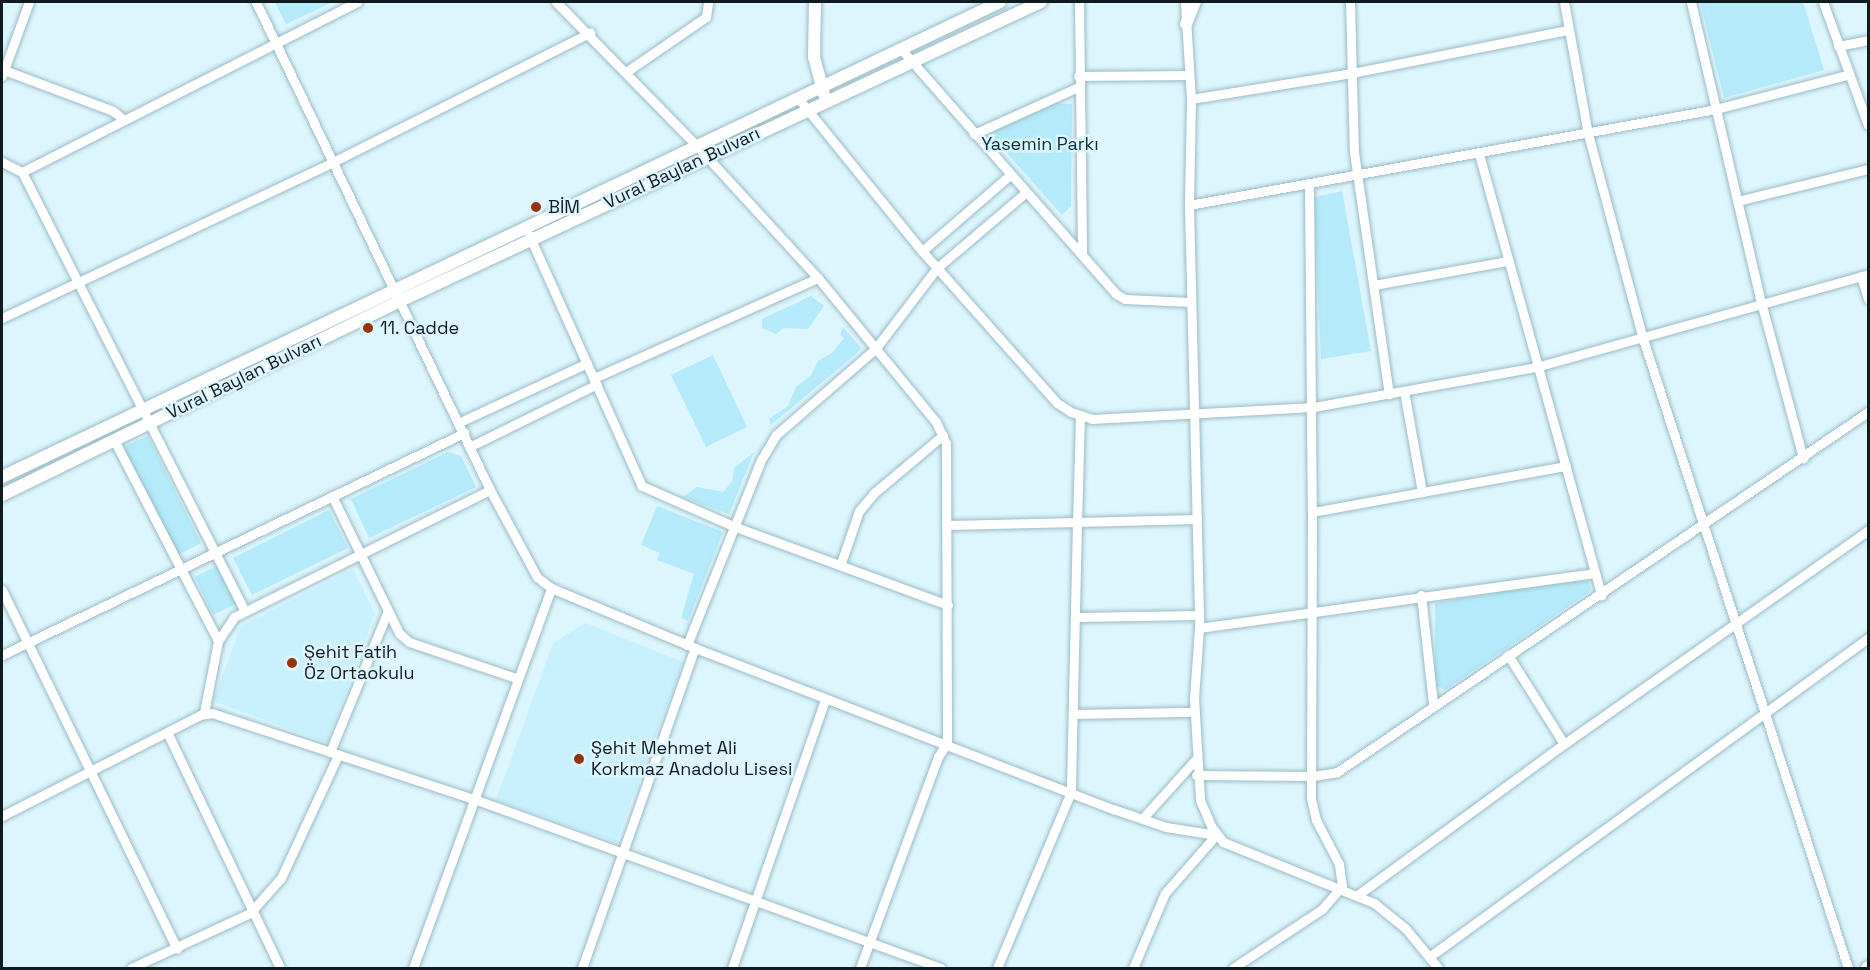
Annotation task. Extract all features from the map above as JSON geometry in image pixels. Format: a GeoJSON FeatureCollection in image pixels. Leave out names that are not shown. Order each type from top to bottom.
{"type":"FeatureCollection","features":[{"type":"Feature","properties":{"kind":"main road"},"geometry":{"type":"LineString","coordinates":[[815,2],[814,57],[826,101]]}},
{"type":"Feature","properties":{"kind":"main road","name":"Vural Baylan Bulvarı"},"geometry":{"type":"LineString","coordinates":[[2,495],[150,423],[526,227],[1000,2]]}},
{"type":"Feature","properties":{"kind":"main road","name":"Vural Baylan Bulvarı"},"geometry":{"type":"LineString","coordinates":[[2,477],[143,410],[397,295],[531,240],[911,60],[1041,2]]}},
{"type":"Feature","properties":{"kind":"main road"},"geometry":{"type":"LineString","coordinates":[[1186,24],[1195,2]]}},
{"type":"Feature","properties":{"kind":"street"},"geometry":{"type":"LineString","coordinates":[[29,2],[3,73],[112,111],[124,120]]}},
{"type":"Feature","properties":{"kind":"street"},"geometry":{"type":"LineString","coordinates":[[255,2],[460,422],[490,490],[537,577],[551,588],[691,647],[825,699],[1142,819],[1216,835]]}},
{"type":"Feature","properties":{"kind":"street"},"geometry":{"type":"LineString","coordinates":[[22,172],[357,2]]}},
{"type":"Feature","properties":{"kind":"street"},"geometry":{"type":"LineString","coordinates":[[556,2],[590,33],[818,278],[876,348],[946,443],[948,525],[946,743],[938,757],[860,969]]}},
{"type":"Feature","properties":{"kind":"street"},"geometry":{"type":"LineString","coordinates":[[626,72],[706,17],[708,2]]}},
{"type":"Feature","properties":{"kind":"street"},"geometry":{"type":"LineString","coordinates":[[1078,2],[1082,255]]}},
{"type":"Feature","properties":{"kind":"street"},"geometry":{"type":"LineString","coordinates":[[1185,2],[1191,99],[1190,302],[1196,413],[1199,615],[1195,712],[1196,774],[1200,801],[1216,835],[1232,848],[1359,894],[1396,919],[1438,969]]}},
{"type":"Feature","properties":{"kind":"street"},"geometry":{"type":"LineString","coordinates":[[1350,2],[1357,177],[1389,394]]}},
{"type":"Feature","properties":{"kind":"street"},"geometry":{"type":"LineString","coordinates":[[1564,2],[1588,134],[1643,339],[1736,623],[1763,714],[1848,969]]}},
{"type":"Feature","properties":{"kind":"street"},"geometry":{"type":"LineString","coordinates":[[1690,2],[1761,302],[1803,458]]}},
{"type":"Feature","properties":{"kind":"street"},"geometry":{"type":"LineString","coordinates":[[1823,2],[1869,125]]}},
{"type":"Feature","properties":{"kind":"street"},"geometry":{"type":"LineString","coordinates":[[1191,99],[1352,73],[1568,30]]}},
{"type":"Feature","properties":{"kind":"street"},"geometry":{"type":"LineString","coordinates":[[2,318],[333,162],[590,33]]}},
{"type":"Feature","properties":{"kind":"street"},"geometry":{"type":"LineString","coordinates":[[1838,46],[1869,40]]}},
{"type":"Feature","properties":{"kind":"street"},"geometry":{"type":"LineString","coordinates":[[901,49],[1025,193],[1082,255],[1101,280],[1125,300],[1190,302]]}},
{"type":"Feature","properties":{"kind":"street"},"geometry":{"type":"LineString","coordinates":[[1189,206],[1357,177],[1716,109],[1850,74]]}},
{"type":"Feature","properties":{"kind":"street"},"geometry":{"type":"LineString","coordinates":[[1078,76],[1189,75]]}},
{"type":"Feature","properties":{"kind":"street"},"geometry":{"type":"LineString","coordinates":[[975,134],[1078,87]]}},
{"type":"Feature","properties":{"kind":"street"},"geometry":{"type":"LineString","coordinates":[[798,98],[922,251],[1057,403],[1080,415],[1092,418],[1314,407],[1536,367],[1643,339],[1761,302],[1865,275],[1869,299]]}},
{"type":"Feature","properties":{"kind":"street"},"geometry":{"type":"LineString","coordinates":[[1479,154],[1536,367],[1601,595]]}},
{"type":"Feature","properties":{"kind":"street"},"geometry":{"type":"LineString","coordinates":[[2,162],[22,172],[245,611]]}},
{"type":"Feature","properties":{"kind":"street"},"geometry":{"type":"LineString","coordinates":[[1737,201],[1869,169]]}},
{"type":"Feature","properties":{"kind":"street"},"geometry":{"type":"LineString","coordinates":[[922,251],[1010,175]]}},
{"type":"Feature","properties":{"kind":"street"},"geometry":{"type":"LineString","coordinates":[[1233,969],[1322,909],[1341,886],[1339,864],[1313,808],[1311,615],[1314,407],[1310,185]]}},
{"type":"Feature","properties":{"kind":"street"},"geometry":{"type":"LineString","coordinates":[[582,969],[733,526],[776,435],[876,348],[937,268],[1025,193]]}},
{"type":"Feature","properties":{"kind":"street"},"geometry":{"type":"LineString","coordinates":[[526,227],[642,486],[733,526],[841,563],[948,605]]}},
{"type":"Feature","properties":{"kind":"street"},"geometry":{"type":"LineString","coordinates":[[1374,285],[1508,261]]}},
{"type":"Feature","properties":{"kind":"street"},"geometry":{"type":"LineString","coordinates":[[471,446],[596,381],[818,278]]}},
{"type":"Feature","properties":{"kind":"street"},"geometry":{"type":"LineString","coordinates":[[460,422],[587,363]]}},
{"type":"Feature","properties":{"kind":"street"},"geometry":{"type":"LineString","coordinates":[[1404,391],[1422,492]]}},
{"type":"Feature","properties":{"kind":"street"},"geometry":{"type":"LineString","coordinates":[[1196,774],[1313,776],[1337,772],[1433,704],[1601,595],[1869,412]]}},
{"type":"Feature","properties":{"kind":"street"},"geometry":{"type":"LineString","coordinates":[[998,969],[1071,792],[1075,714],[1080,415]]}},
{"type":"Feature","properties":{"kind":"street"},"geometry":{"type":"LineString","coordinates":[[2,655],[464,433]]}},
{"type":"Feature","properties":{"kind":"street"},"geometry":{"type":"LineString","coordinates":[[841,563],[859,511],[874,493],[942,435]]}},
{"type":"Feature","properties":{"kind":"street"},"geometry":{"type":"LineString","coordinates":[[114,440],[218,641]]}},
{"type":"Feature","properties":{"kind":"street"},"geometry":{"type":"LineString","coordinates":[[1312,512],[1566,466]]}},
{"type":"Feature","properties":{"kind":"street"},"geometry":{"type":"LineString","coordinates":[[204,713],[218,641],[234,617],[490,490]]}},
{"type":"Feature","properties":{"kind":"street"},"geometry":{"type":"LineString","coordinates":[[332,496],[362,552],[387,613],[409,642],[516,678]]}},
{"type":"Feature","properties":{"kind":"street"},"geometry":{"type":"LineString","coordinates":[[948,525],[1197,519]]}},
{"type":"Feature","properties":{"kind":"street"},"geometry":{"type":"LineString","coordinates":[[1359,894],[1564,744],[1869,530]]}},
{"type":"Feature","properties":{"kind":"street"},"geometry":{"type":"LineString","coordinates":[[1199,628],[1311,615],[1421,595],[1595,573]]}},
{"type":"Feature","properties":{"kind":"street"},"geometry":{"type":"LineString","coordinates":[[413,969],[516,678],[551,588]]}},
{"type":"Feature","properties":{"kind":"street"},"geometry":{"type":"LineString","coordinates":[[2,590],[26,644],[177,949]]}},
{"type":"Feature","properties":{"kind":"street"},"geometry":{"type":"LineString","coordinates":[[1421,595],[1433,704]]}},
{"type":"Feature","properties":{"kind":"street"},"geometry":{"type":"LineString","coordinates":[[132,969],[177,949],[252,910],[281,878],[334,753],[387,613]]}},
{"type":"Feature","properties":{"kind":"street"},"geometry":{"type":"LineString","coordinates":[[1077,617],[1199,615]]}},
{"type":"Feature","properties":{"kind":"street"},"geometry":{"type":"LineString","coordinates":[[1429,957],[1869,638]]}},
{"type":"Feature","properties":{"kind":"street"},"geometry":{"type":"LineString","coordinates":[[1508,656],[1564,744]]}},
{"type":"Feature","properties":{"kind":"street"},"geometry":{"type":"LineString","coordinates":[[732,969],[825,699]]}},
{"type":"Feature","properties":{"kind":"street"},"geometry":{"type":"LineString","coordinates":[[1075,714],[1195,712]]}},
{"type":"Feature","properties":{"kind":"street"},"geometry":{"type":"LineString","coordinates":[[2,816],[204,713],[212,713],[474,799],[756,903],[870,941],[940,969]]}},
{"type":"Feature","properties":{"kind":"street"},"geometry":{"type":"LineString","coordinates":[[168,732],[280,969]]}},
{"type":"Feature","properties":{"kind":"street"},"geometry":{"type":"LineString","coordinates":[[1142,819],[1196,759]]}},
{"type":"Feature","properties":{"kind":"street"},"geometry":{"type":"LineString","coordinates":[[1133,969],[1165,893],[1216,835]]}},
{"type":"Feature","properties":{"kind":"shaded area","name":"Şehit Fatih Öz Ortaokulu"},"geometry":{"type":"Polygon","coordinates":[[[353,569],[375,614],[327,743],[213,701],[241,626],[353,569]]]}},
{"type":"Feature","properties":{"kind":"shaded area","name":"Şehit Mehmet Ali Korkmaz Anadolu Lisesi"},"geometry":{"type":"Polygon","coordinates":[[[586,623],[683,662],[616,842],[496,800],[553,643],[586,623]]]}},
{"type":"Feature","properties":{"kind":"green space"},"geometry":{"type":"Polygon","coordinates":[[[275,2],[333,2],[286,24],[275,2]]]}},
{"type":"Feature","properties":{"kind":"green space"},"geometry":{"type":"Polygon","coordinates":[[[1700,2],[1803,2],[1824,70],[1724,98],[1700,2]]]}},
{"type":"Feature","properties":{"kind":"green space","name":"Yasemin Parkı"},"geometry":{"type":"Polygon","coordinates":[[[1055,103],[1072,104],[1071,206],[1062,215],[989,133],[1055,103]]]}},
{"type":"Feature","properties":{"kind":"green space"},"geometry":{"type":"Polygon","coordinates":[[[1342,191],[1371,351],[1321,359],[1314,197],[1342,191]]]}},
{"type":"Feature","properties":{"kind":"green space"},"geometry":{"type":"Polygon","coordinates":[[[811,296],[824,306],[808,329],[784,328],[776,334],[762,328],[762,319],[811,296]]]}},
{"type":"Feature","properties":{"kind":"green space"},"geometry":{"type":"Polygon","coordinates":[[[843,327],[861,348],[771,425],[769,419],[788,406],[796,387],[811,375],[818,361],[832,353],[844,338],[840,335],[843,327]]]}},
{"type":"Feature","properties":{"kind":"green space"},"geometry":{"type":"Polygon","coordinates":[[[713,355],[747,427],[706,447],[671,375],[713,355]]]}},
{"type":"Feature","properties":{"kind":"green space"},"geometry":{"type":"Polygon","coordinates":[[[148,436],[201,543],[178,555],[123,447],[148,436]]]}},
{"type":"Feature","properties":{"kind":"green space"},"geometry":{"type":"Polygon","coordinates":[[[448,452],[461,456],[476,487],[369,538],[351,499],[448,452]]]}},
{"type":"Feature","properties":{"kind":"green space"},"geometry":{"type":"Polygon","coordinates":[[[754,452],[729,514],[683,497],[697,487],[723,492],[732,482],[734,468],[754,452]]]}},
{"type":"Feature","properties":{"kind":"green space"},"geometry":{"type":"Polygon","coordinates":[[[657,506],[723,532],[688,621],[681,618],[694,574],[657,560],[660,553],[641,545],[657,506]]]}},
{"type":"Feature","properties":{"kind":"green space"},"geometry":{"type":"Polygon","coordinates":[[[329,510],[348,548],[252,595],[233,558],[329,510]]]}},
{"type":"Feature","properties":{"kind":"green space"},"geometry":{"type":"Polygon","coordinates":[[[220,564],[238,603],[213,615],[195,577],[220,564]]]}},
{"type":"Feature","properties":{"kind":"green space"},"geometry":{"type":"Polygon","coordinates":[[[1587,577],[1591,589],[1588,593],[1445,690],[1435,685],[1435,603],[1587,577]]]}},
{"type":"Feature","properties":{"kind":"place","name":"BİM"},"geometry":{"type":"Point","coordinates":[536,207]}},
{"type":"Feature","properties":{"kind":"place","name":"11. Cadde"},"geometry":{"type":"Point","coordinates":[368,328]}},
{"type":"Feature","properties":{"kind":"place","name":"Şehit Fatih Öz Ortaokulu"},"geometry":{"type":"Point","coordinates":[292,663]}},
{"type":"Feature","properties":{"kind":"place","name":"Şehit Mehmet Ali Korkmaz Anadolu Lisesi"},"geometry":{"type":"Point","coordinates":[579,759]}}]}
